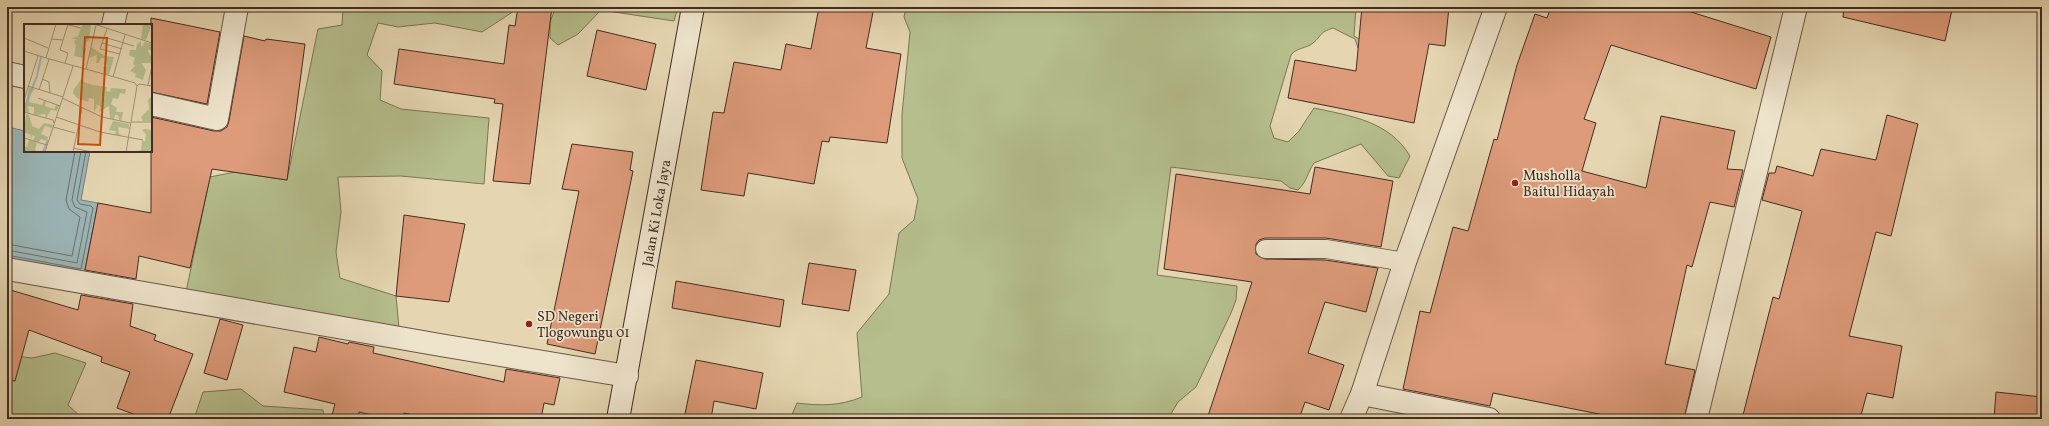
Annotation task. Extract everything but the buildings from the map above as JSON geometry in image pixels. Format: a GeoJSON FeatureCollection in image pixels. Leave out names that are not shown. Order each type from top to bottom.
{"type":"FeatureCollection","features":[{"type":"Feature","properties":{"kind":"street"},"geometry":{"type":"LineString","coordinates":[[113,24],[116,7]]}},
{"type":"Feature","properties":{"kind":"street"},"geometry":{"type":"LineString","coordinates":[[152,104],[217,119],[237,7]]}},
{"type":"Feature","properties":{"kind":"street","name":"Jalan Ki Loka Jaya"},"geometry":{"type":"LineString","coordinates":[[618,419],[694,7]]}},
{"type":"Feature","properties":{"kind":"street"},"geometry":{"type":"LineString","coordinates":[[1351,419],[1362,394],[1405,262],[1496,7]]}},
{"type":"Feature","properties":{"kind":"street"},"geometry":{"type":"LineString","coordinates":[[1696,419],[1796,7]]}},
{"type":"Feature","properties":{"kind":"street"},"geometry":{"type":"LineString","coordinates":[[7,73],[24,77]]}},
{"type":"Feature","properties":{"kind":"street"},"geometry":{"type":"LineString","coordinates":[[7,269],[440,345],[627,376]]}},
{"type":"Feature","properties":{"kind":"street"},"geometry":{"type":"LineString","coordinates":[[1362,394],[1489,419]]}},
{"type":"Feature","properties":{"kind":"lane"},"geometry":{"type":"LineString","coordinates":[[1265,249],[1326,249],[1405,262]]}},
{"type":"Feature","properties":{"kind":"green space"},"geometry":{"type":"Polygon","coordinates":[[[343,7],[514,7],[514,11],[482,32],[435,23],[398,27],[378,23],[367,55],[382,71],[380,100],[401,109],[489,118],[484,184],[401,176],[338,177],[341,212],[336,252],[340,278],[396,296],[399,328],[186,292],[210,177],[235,172],[287,180],[318,29],[342,25],[343,7]]]}},
{"type":"Feature","properties":{"kind":"green space"},"geometry":{"type":"Polygon","coordinates":[[[556,7],[678,7],[674,21],[601,10],[578,34],[558,45],[550,38],[550,22],[556,7]]]}},
{"type":"Feature","properties":{"kind":"green space"},"geometry":{"type":"Polygon","coordinates":[[[906,7],[1356,7],[1354,36],[1363,41],[1358,48],[1355,39],[1333,28],[1323,33],[1310,45],[1293,52],[1291,55],[1270,126],[1274,138],[1288,142],[1299,131],[1314,108],[1355,117],[1380,128],[1401,144],[1410,156],[1399,178],[1388,176],[1361,144],[1314,163],[1304,183],[1298,190],[1290,188],[1281,181],[1171,167],[1157,275],[1237,286],[1236,300],[1231,313],[1196,387],[1178,402],[1168,419],[790,419],[797,403],[814,405],[838,404],[862,397],[857,333],[889,294],[899,233],[914,220],[918,199],[902,158],[902,114],[910,32],[904,17],[906,7]]]}},
{"type":"Feature","properties":{"kind":"green space"},"geometry":{"type":"Polygon","coordinates":[[[55,353],[86,363],[68,405],[83,419],[7,419],[7,355],[32,358],[55,353]]]}},
{"type":"Feature","properties":{"kind":"green space"},"geometry":{"type":"Polygon","coordinates":[[[241,389],[263,406],[323,410],[324,419],[194,419],[203,392],[241,389]]]}},
{"type":"Feature","properties":{"kind":"water"},"geometry":{"type":"Polygon","coordinates":[[[12,128],[24,131],[24,152],[90,152],[81,200],[98,203],[84,274],[7,259],[7,156],[12,128]]]}},
{"type":"Feature","properties":{"kind":"place","name":"Musholla Baitul Hidayah"},"geometry":{"type":"Point","coordinates":[1515,183]}},
{"type":"Feature","properties":{"kind":"place","name":"SD Negeri Tlogowungu 01"},"geometry":{"type":"Point","coordinates":[529,324]}}]}
